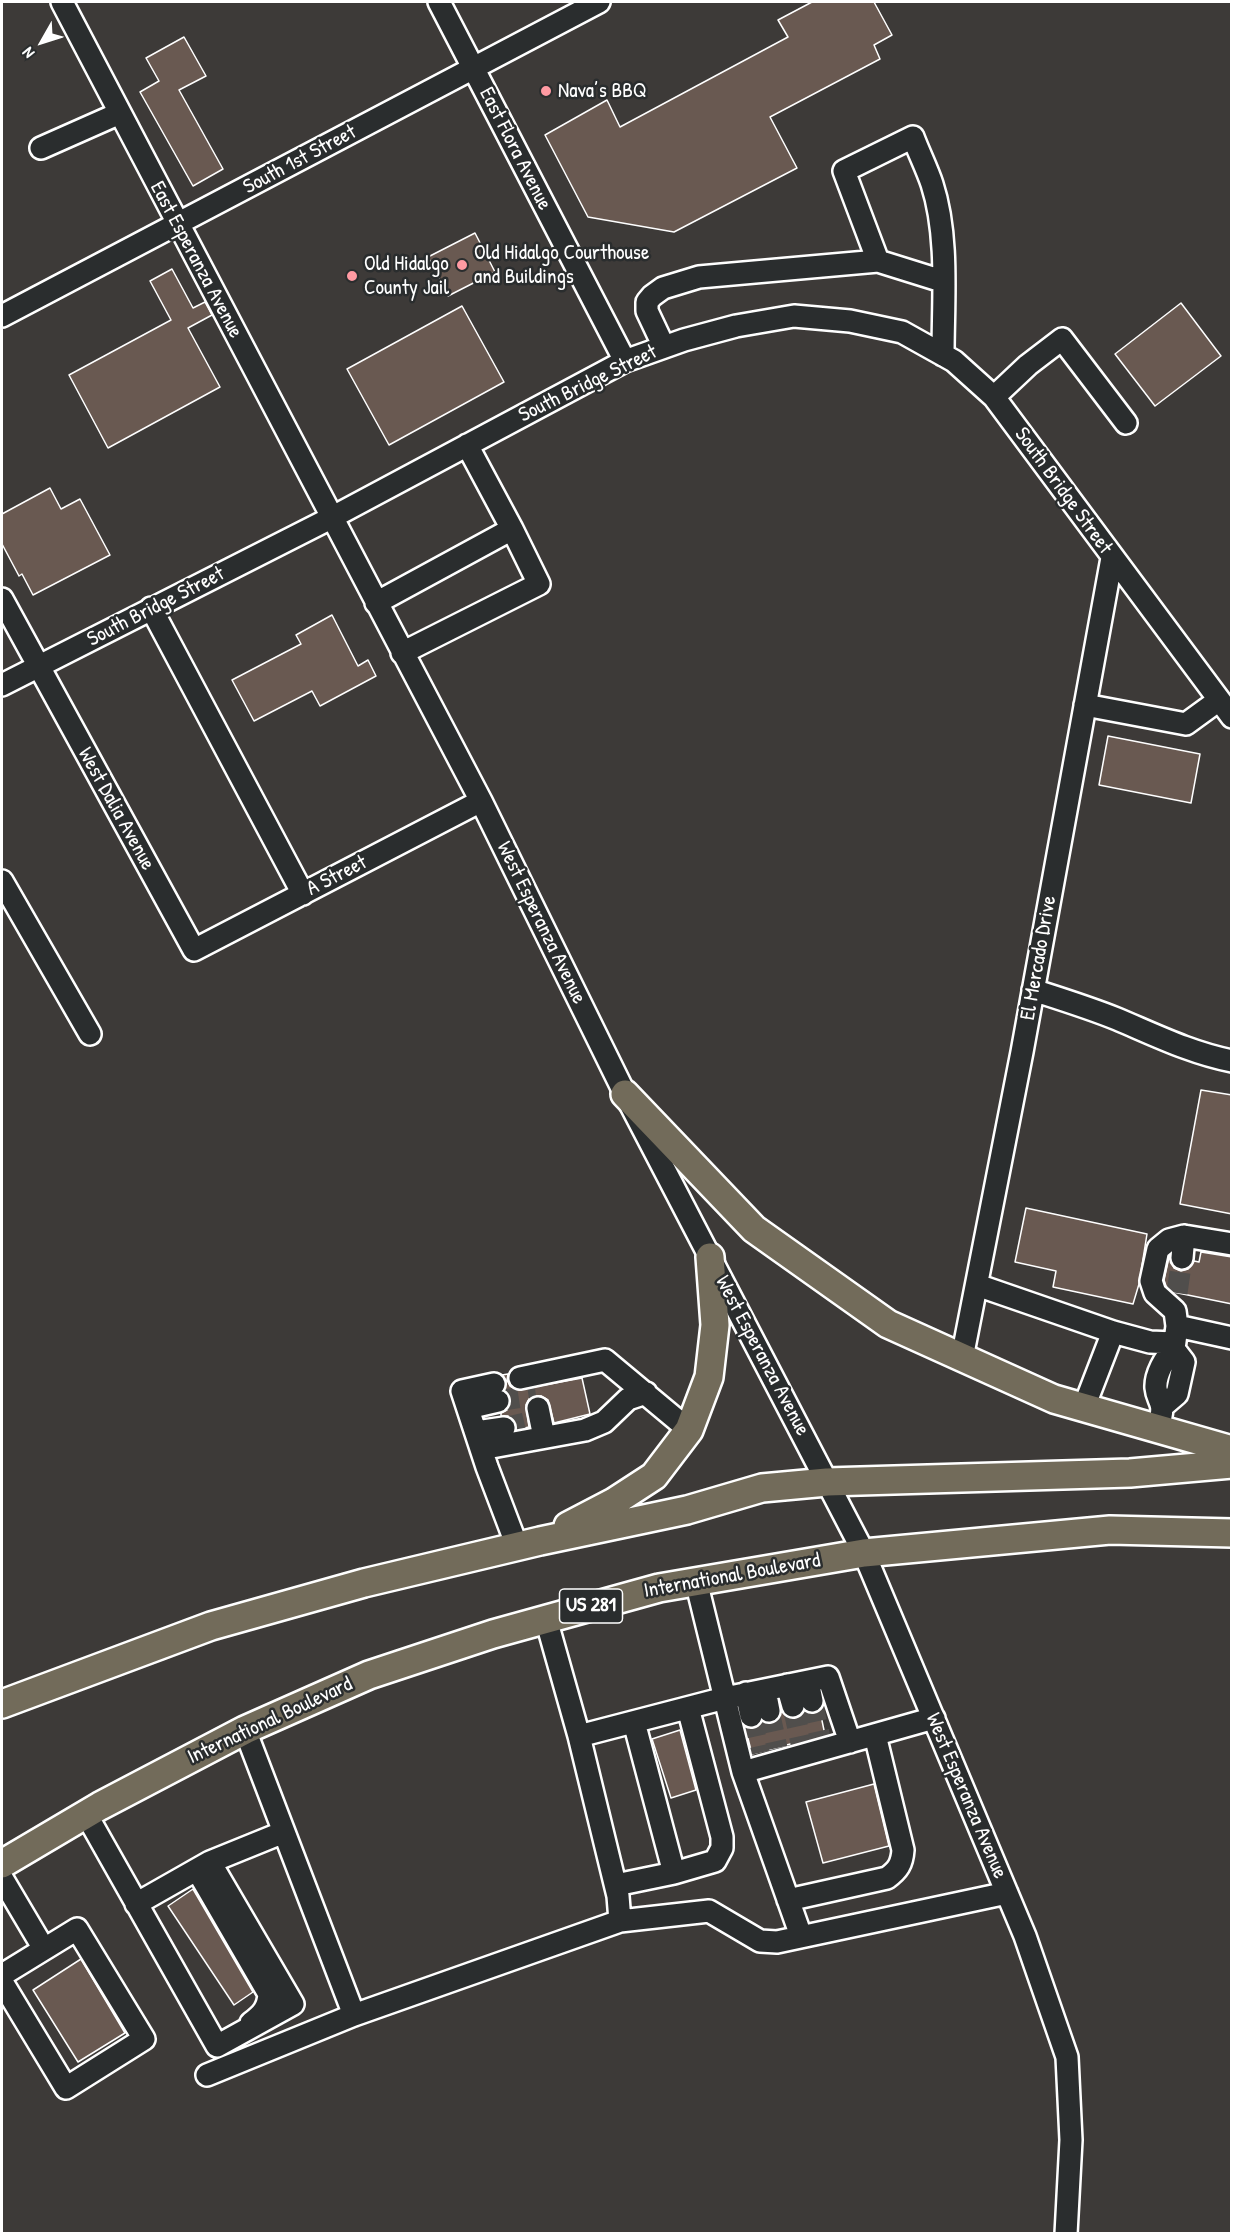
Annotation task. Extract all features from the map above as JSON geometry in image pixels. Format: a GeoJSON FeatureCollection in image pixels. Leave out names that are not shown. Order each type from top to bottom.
{"type":"FeatureCollection","features":[{"type":"Feature","properties":{"kind":"main road"},"geometry":{"type":"LineString","coordinates":[[625,1094],[754,1229],[888,1324],[1054,1399],[1084,1407],[1161,1417],[1232,1450]]}},
{"type":"Feature","properties":{"kind":"main road"},"geometry":{"type":"LineString","coordinates":[[529,1544],[614,1502],[654,1476],[689,1430],[709,1377],[715,1325],[710,1257]]}},
{"type":"Feature","properties":{"kind":"main road"},"geometry":{"type":"LineString","coordinates":[[2,1704],[211,1626],[364,1583],[687,1510],[762,1488],[827,1482],[1130,1473],[1232,1464]]}},
{"type":"Feature","properties":{"kind":"main road","name":"International Boulevard"},"geometry":{"type":"LineString","coordinates":[[2,1864],[86,1814],[245,1730],[369,1675],[494,1634],[659,1588],[864,1552],[1110,1530],[1232,1533]]}},
{"type":"Feature","properties":{"kind":"street","name":"East Esperanza Avenue"},"geometry":{"type":"LineString","coordinates":[[62,2],[331,518]]}},
{"type":"Feature","properties":{"kind":"street","name":"East Flora Avenue"},"geometry":{"type":"LineString","coordinates":[[439,2],[625,361]]}},
{"type":"Feature","properties":{"kind":"street","name":"South 1st Street"},"geometry":{"type":"LineString","coordinates":[[2,316],[599,2]]}},
{"type":"Feature","properties":{"kind":"street"},"geometry":{"type":"LineString","coordinates":[[41,148],[120,113]]}},
{"type":"Feature","properties":{"kind":"street"},"geometry":{"type":"LineString","coordinates":[[878,261],[844,171],[913,137],[933,186],[940,223],[943,355]]}},
{"type":"Feature","properties":{"kind":"street"},"geometry":{"type":"LineString","coordinates":[[664,347],[647,311],[647,302],[663,288],[699,277],[878,261],[942,280]]}},
{"type":"Feature","properties":{"kind":"street","name":"South Bridge Street"},"geometry":{"type":"LineString","coordinates":[[2,685],[331,518],[625,361],[736,326],[794,316],[850,321],[902,332],[954,361],[994,397],[1225,708]]}},
{"type":"Feature","properties":{"kind":"street"},"geometry":{"type":"LineString","coordinates":[[994,397],[1028,365],[1062,339],[1126,423]]}},
{"type":"Feature","properties":{"kind":"street"},"geometry":{"type":"LineString","coordinates":[[402,653],[539,584],[467,445]]}},
{"type":"Feature","properties":{"kind":"street","name":"West Esperanza Avenue"},"geometry":{"type":"LineString","coordinates":[[331,518],[481,801],[625,1094],[864,1552],[1025,1936],[1067,2057],[1071,2140],[1066,2234]]}},
{"type":"Feature","properties":{"kind":"street"},"geometry":{"type":"LineString","coordinates":[[376,603],[512,529]]}},
{"type":"Feature","properties":{"kind":"street","name":"El Mercado Drive"},"geometry":{"type":"LineString","coordinates":[[963,1358],[1112,558]]}},
{"type":"Feature","properties":{"kind":"street","name":"West Dalia Avenue"},"geometry":{"type":"LineString","coordinates":[[2,599],[194,950]]}},
{"type":"Feature","properties":{"kind":"street"},"geometry":{"type":"LineString","coordinates":[[151,608],[303,894]]}},
{"type":"Feature","properties":{"kind":"street"},"geometry":{"type":"LineString","coordinates":[[1086,705],[1186,724],[1225,708]]}},
{"type":"Feature","properties":{"kind":"street","name":"A Street"},"geometry":{"type":"LineString","coordinates":[[194,950],[481,801]]}},
{"type":"Feature","properties":{"kind":"street"},"geometry":{"type":"LineString","coordinates":[[2,881],[90,1034]]}},
{"type":"Feature","properties":{"kind":"street"},"geometry":{"type":"LineString","coordinates":[[1033,990],[1116,1019],[1155,1037],[1211,1057],[1232,1061]]}},
{"type":"Feature","properties":{"kind":"street"},"geometry":{"type":"LineString","coordinates":[[1232,1244],[1185,1236],[1169,1240],[1158,1249],[1151,1281],[1155,1293],[1176,1325],[1232,1338]]}},
{"type":"Feature","properties":{"kind":"street"},"geometry":{"type":"LineString","coordinates":[[1182,1258],[1185,1236]]}},
{"type":"Feature","properties":{"kind":"street"},"geometry":{"type":"LineString","coordinates":[[977,1285],[1113,1332],[1150,1342],[1176,1325]]}},
{"type":"Feature","properties":{"kind":"street"},"geometry":{"type":"LineString","coordinates":[[1161,1417],[1156,1388],[1176,1325]]}},
{"type":"Feature","properties":{"kind":"street"},"geometry":{"type":"LineString","coordinates":[[1084,1407],[1113,1332]]}},
{"type":"Feature","properties":{"kind":"street"},"geometry":{"type":"LineString","coordinates":[[474,1427],[534,1404],[605,1360],[689,1430]]}},
{"type":"Feature","properties":{"kind":"street"},"geometry":{"type":"LineString","coordinates":[[474,1427],[499,1407],[462,1391],[474,1427],[529,1544]]}},
{"type":"Feature","properties":{"kind":"street"},"geometry":{"type":"LineString","coordinates":[[534,1404],[585,1430],[604,1422],[628,1399],[646,1393]]}},
{"type":"Feature","properties":{"kind":"street"},"geometry":{"type":"LineString","coordinates":[[696,1581],[725,1698],[764,1760],[788,1899],[801,1936]]}},
{"type":"Feature","properties":{"kind":"street"},"geometry":{"type":"LineString","coordinates":[[546,1619],[579,1736],[615,1885],[620,1921]]}},
{"type":"Feature","properties":{"kind":"street"},"geometry":{"type":"LineString","coordinates":[[579,1736],[725,1698],[756,1692],[800,1693],[828,1677],[850,1742]]}},
{"type":"Feature","properties":{"kind":"street"},"geometry":{"type":"LineString","coordinates":[[756,1692],[760,1713]]}},
{"type":"Feature","properties":{"kind":"street"},"geometry":{"type":"LineString","coordinates":[[615,1885],[674,1873],[715,1861],[722,1848],[722,1837],[688,1707]]}},
{"type":"Feature","properties":{"kind":"street"},"geometry":{"type":"LineString","coordinates":[[764,1760],[812,1746],[850,1742],[934,1718]]}},
{"type":"Feature","properties":{"kind":"street"},"geometry":{"type":"LineString","coordinates":[[634,1722],[674,1873]]}},
{"type":"Feature","properties":{"kind":"street"},"geometry":{"type":"LineString","coordinates":[[245,1730],[354,2015]]}},
{"type":"Feature","properties":{"kind":"street"},"geometry":{"type":"LineString","coordinates":[[788,1899],[887,1878],[902,1862],[903,1850],[874,1735]]}},
{"type":"Feature","properties":{"kind":"street"},"geometry":{"type":"LineString","coordinates":[[86,1814],[217,2046],[293,2004],[203,1866]]}},
{"type":"Feature","properties":{"kind":"street"},"geometry":{"type":"LineString","coordinates":[[136,1904],[203,1866],[284,1832]]}},
{"type":"Feature","properties":{"kind":"street"},"geometry":{"type":"LineString","coordinates":[[2,1878],[44,1949]]}},
{"type":"Feature","properties":{"kind":"street"},"geometry":{"type":"LineString","coordinates":[[207,2075],[354,2015],[620,1921],[709,1911],[760,1941],[777,1941],[1007,1893]]}},
{"type":"Feature","properties":{"kind":"street"},"geometry":{"type":"LineString","coordinates":[[2,1975],[77,1929],[144,2039],[66,2088],[2,1982]]}},
{"type":"Feature","properties":{"kind":"building"},"geometry":{"type":"Polygon","coordinates":[[[812,2],[874,2],[892,35],[874,45],[880,59],[770,117],[797,168],[674,232],[588,217],[545,135],[607,100],[620,127],[788,37],[778,20],[812,2]]]}},
{"type":"Feature","properties":{"kind":"building"},"geometry":{"type":"Polygon","coordinates":[[[184,37],[206,76],[179,90],[223,169],[193,186],[140,92],[159,81],[146,58],[184,37]]]}},
{"type":"Feature","properties":{"kind":"building","name":"Old Hidalgo Courthouse and Buildings"},"geometry":{"type":"Polygon","coordinates":[[[475,233],[495,272],[448,296],[428,257],[475,233]]]}},
{"type":"Feature","properties":{"kind":"building"},"geometry":{"type":"Polygon","coordinates":[[[172,269],[193,308],[205,302],[212,315],[188,328],[220,387],[108,448],[69,375],[171,320],[150,281],[172,269]]]}},
{"type":"Feature","properties":{"kind":"building"},"geometry":{"type":"Polygon","coordinates":[[[1181,303],[1221,356],[1155,406],[1115,354],[1181,303]]]}},
{"type":"Feature","properties":{"kind":"building"},"geometry":{"type":"Polygon","coordinates":[[[462,306],[504,382],[389,445],[347,369],[462,306]]]}},
{"type":"Feature","properties":{"kind":"building"},"geometry":{"type":"Polygon","coordinates":[[[50,488],[61,509],[80,499],[110,555],[33,595],[22,574],[19,576],[2,544],[2,514],[50,488]]]}},
{"type":"Feature","properties":{"kind":"building"},"geometry":{"type":"Polygon","coordinates":[[[332,615],[358,666],[368,660],[376,676],[320,706],[312,691],[254,721],[232,680],[301,644],[296,635],[332,615]]]}},
{"type":"Feature","properties":{"kind":"building"},"geometry":{"type":"Polygon","coordinates":[[[1108,736],[1200,754],[1191,803],[1099,785],[1108,736]]]}},
{"type":"Feature","properties":{"kind":"building"},"geometry":{"type":"Polygon","coordinates":[[[1201,1090],[1232,1095],[1232,1214],[1180,1204],[1201,1090]]]}},
{"type":"Feature","properties":{"kind":"building"},"geometry":{"type":"Polygon","coordinates":[[[1026,1208],[1147,1234],[1139,1284],[1133,1304],[1053,1287],[1056,1271],[1015,1262],[1026,1208]]]}},
{"type":"Feature","properties":{"kind":"building"},"geometry":{"type":"Polygon","coordinates":[[[1201,1252],[1232,1257],[1232,1304],[1173,1292],[1166,1286],[1164,1280],[1169,1257],[1174,1268],[1181,1271],[1188,1269],[1194,1261],[1199,1262],[1201,1252]]]}},
{"type":"Feature","properties":{"kind":"building"},"geometry":{"type":"Polygon","coordinates":[[[508,1374],[507,1380],[510,1386],[517,1390],[582,1378],[590,1414],[554,1423],[548,1400],[535,1396],[529,1399],[526,1405],[529,1427],[516,1430],[514,1420],[508,1416],[501,1416],[510,1404],[510,1398],[505,1390],[506,1381],[502,1375],[508,1374]]]}},
{"type":"Feature","properties":{"kind":"building"},"geometry":{"type":"Polygon","coordinates":[[[781,1711],[790,1718],[797,1718],[804,1711],[814,1714],[820,1711],[825,1735],[752,1754],[745,1727],[754,1728],[762,1721],[772,1723],[778,1720],[781,1711]]]}},
{"type":"Feature","properties":{"kind":"building"},"geometry":{"type":"Polygon","coordinates":[[[680,1730],[696,1790],[671,1798],[652,1739],[680,1730]]]}},
{"type":"Feature","properties":{"kind":"building"},"geometry":{"type":"Polygon","coordinates":[[[874,1784],[889,1846],[823,1863],[806,1802],[874,1784]]]}},
{"type":"Feature","properties":{"kind":"building"},"geometry":{"type":"Polygon","coordinates":[[[193,1889],[253,1992],[234,2005],[168,1906],[193,1889]]]}},
{"type":"Feature","properties":{"kind":"building"},"geometry":{"type":"Polygon","coordinates":[[[81,1959],[125,2033],[78,2062],[33,1990],[81,1959]]]}},
{"type":"Feature","properties":{"kind":"tunnel"},"geometry":{"type":"LineString","coordinates":[[1177,1293],[1182,1258]]}},
{"type":"Feature","properties":{"kind":"tunnel"},"geometry":{"type":"LineString","coordinates":[[498,1401],[536,1395]]}},
{"type":"Feature","properties":{"kind":"tunnel"},"geometry":{"type":"LineString","coordinates":[[504,1428],[529,1422]]}},
{"type":"Feature","properties":{"kind":"tunnel"},"geometry":{"type":"LineString","coordinates":[[812,1701],[820,1738]]}},
{"type":"Feature","properties":{"kind":"tunnel"},"geometry":{"type":"LineString","coordinates":[[793,1706],[801,1743]]}},
{"type":"Feature","properties":{"kind":"tunnel"},"geometry":{"type":"LineString","coordinates":[[769,1711],[777,1748]]}},
{"type":"Feature","properties":{"kind":"tunnel"},"geometry":{"type":"LineString","coordinates":[[751,1716],[759,1753]]}},
{"type":"Feature","properties":{"kind":"place","name":"Nava’s BBQ"},"geometry":{"type":"Point","coordinates":[546,91]}},
{"type":"Feature","properties":{"kind":"place","name":"Old Hidalgo Courthouse and Buildings"},"geometry":{"type":"Point","coordinates":[462,265]}},
{"type":"Feature","properties":{"kind":"place","name":"Old Hidalgo County Jail"},"geometry":{"type":"Point","coordinates":[352,276]}}]}
